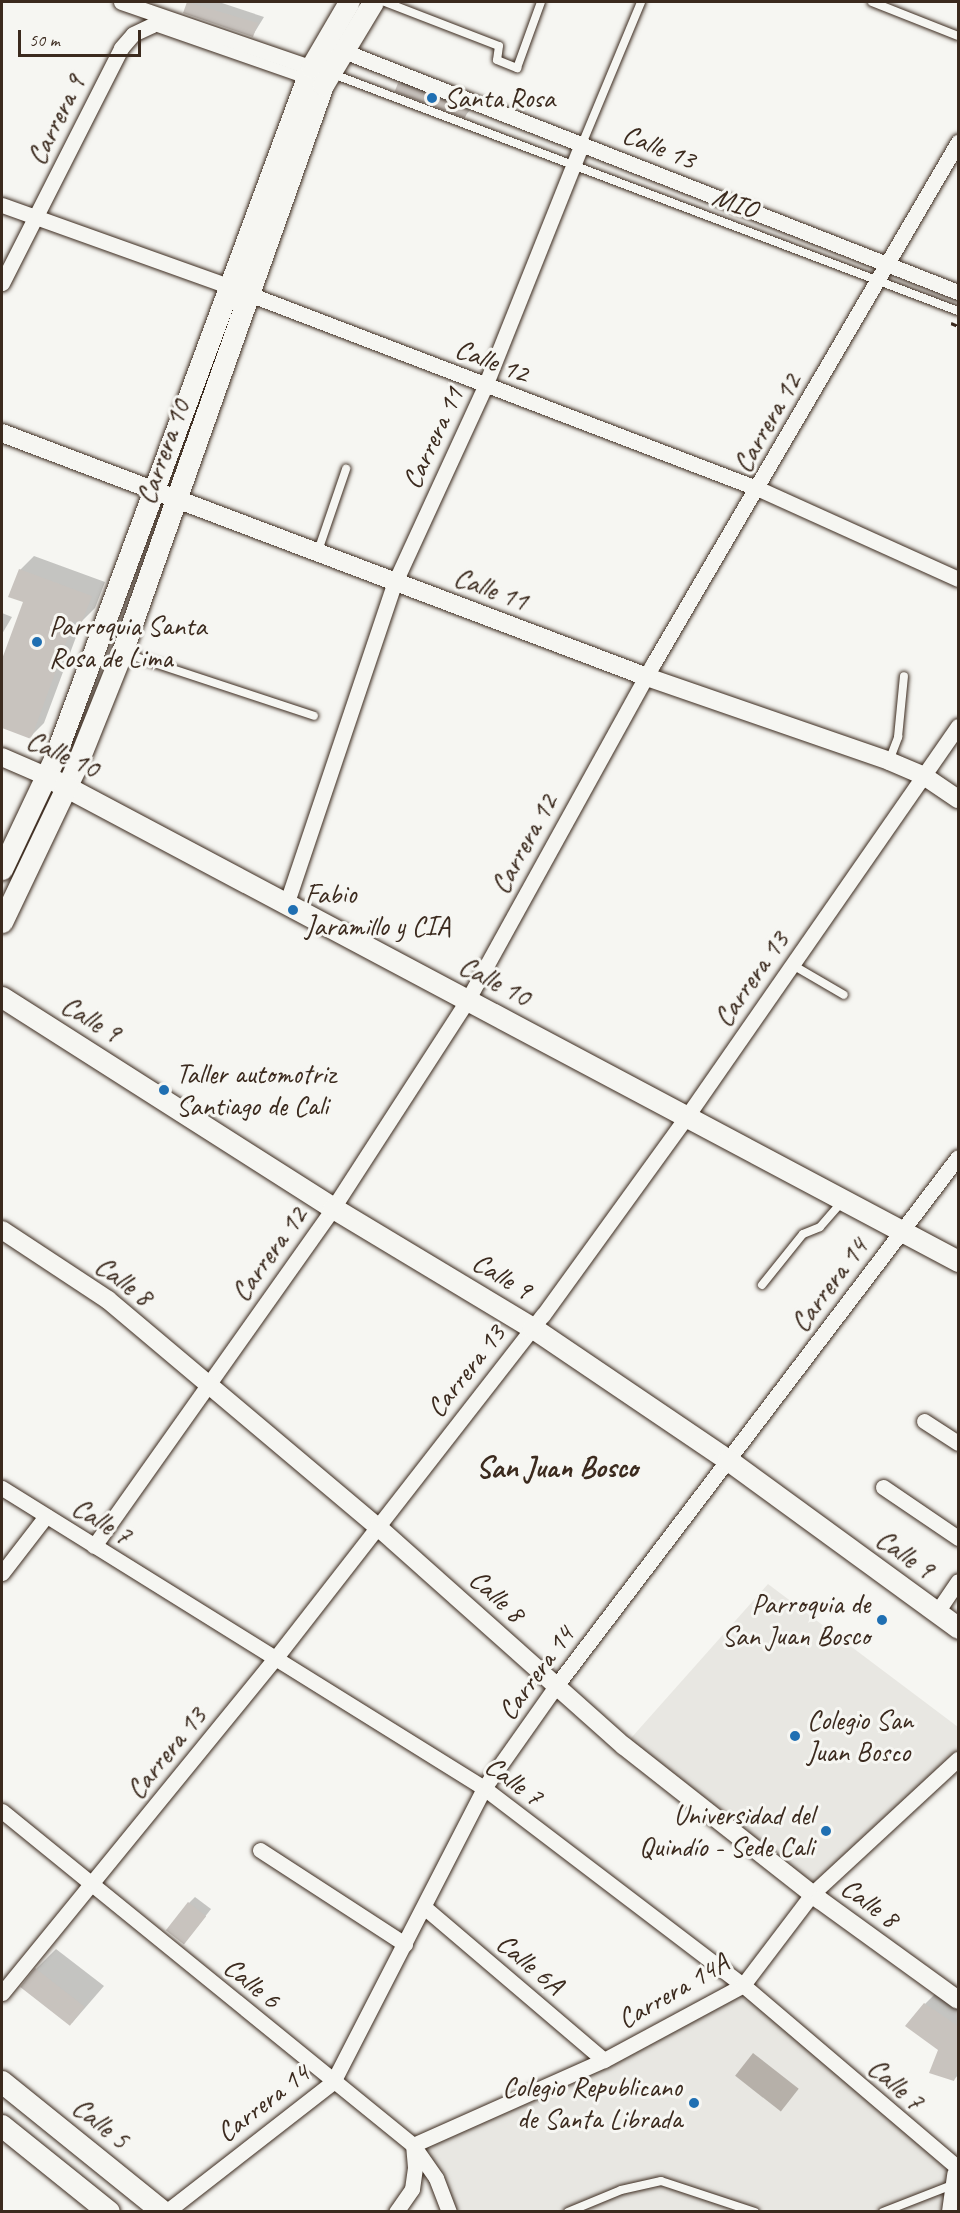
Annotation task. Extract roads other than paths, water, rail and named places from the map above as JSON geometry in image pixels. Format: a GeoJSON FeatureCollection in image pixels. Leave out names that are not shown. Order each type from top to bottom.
{"type":"FeatureCollection","features":[{"type":"Feature","properties":{"kind":"main road","name":"Carrera 10"},"geometry":{"type":"LineString","coordinates":[[2,868],[46,776],[228,286],[315,73],[349,2]]}},
{"type":"Feature","properties":{"kind":"main road","name":"Carrera 10"},"geometry":{"type":"LineString","coordinates":[[2,922],[67,785],[122,652],[249,295],[315,73],[341,50],[373,2]]}},
{"type":"Feature","properties":{"kind":"main road","name":"Calle 10"},"geometry":{"type":"LineString","coordinates":[[46,776],[67,785],[958,1261]]}},
{"type":"Feature","properties":{"kind":"main road","name":"Calle 9"},"geometry":{"type":"LineString","coordinates":[[2,997],[333,1208],[533,1328],[728,1460],[958,1628]]}},
{"type":"Feature","properties":{"kind":"main road","name":"Calle 5"},"geometry":{"type":"LineString","coordinates":[[2,2082],[164,2211]]}},
{"type":"Feature","properties":{"kind":"main road"},"geometry":{"type":"LineString","coordinates":[[2,2126],[108,2211]]}},
{"type":"Feature","properties":{"kind":"main road"},"geometry":{"type":"LineString","coordinates":[[953,2211],[958,2175]]}},
{"type":"Feature","properties":{"kind":"street"},"geometry":{"type":"LineString","coordinates":[[121,2],[315,73]]}},
{"type":"Feature","properties":{"kind":"street"},"geometry":{"type":"LineString","coordinates":[[152,25],[315,73]]}},
{"type":"Feature","properties":{"kind":"street","name":"Carrera 9"},"geometry":{"type":"LineString","coordinates":[[2,283],[121,48],[133,34],[152,25]]}},
{"type":"Feature","properties":{"kind":"street","name":"Calle 13"},"geometry":{"type":"LineString","coordinates":[[341,50],[958,292]]}},
{"type":"Feature","properties":{"kind":"street","name":"Carrera 12"},"geometry":{"type":"LineString","coordinates":[[94,1546],[333,1208],[468,999],[646,676],[759,489],[958,142]]}},
{"type":"Feature","properties":{"kind":"street","name":"Carrera 11"},"geometry":{"type":"LineString","coordinates":[[287,902],[395,582],[485,386],[582,144]]}},
{"type":"Feature","properties":{"kind":"street","name":"Calle 12"},"geometry":{"type":"LineString","coordinates":[[2,205],[228,286],[759,489],[958,579]]}},
{"type":"Feature","properties":{"kind":"street","name":"Calle 11"},"geometry":{"type":"LineString","coordinates":[[2,433],[646,676],[890,761],[924,776],[958,799]]}},
{"type":"Feature","properties":{"kind":"street","name":"Carrera 13"},"geometry":{"type":"LineString","coordinates":[[2,1993],[274,1660],[533,1328],[687,1116],[958,726]]}},
{"type":"Feature","properties":{"kind":"street","name":"Calle 10"},"geometry":{"type":"LineString","coordinates":[[2,757],[46,776]]}},
{"type":"Feature","properties":{"kind":"street","name":"Carrera 14"},"geometry":{"type":"LineString","coordinates":[[164,2211],[333,2082],[484,1788],[556,1686],[958,1157]]}},
{"type":"Feature","properties":{"kind":"street","name":"Calle 8"},"geometry":{"type":"LineString","coordinates":[[2,1230],[108,1300],[209,1382],[378,1527],[624,1746],[812,1894],[958,2000]]}},
{"type":"Feature","properties":{"kind":"street"},"geometry":{"type":"LineString","coordinates":[[924,1421],[958,1443]]}},
{"type":"Feature","properties":{"kind":"street"},"geometry":{"type":"LineString","coordinates":[[883,1487],[958,1538]]}},
{"type":"Feature","properties":{"kind":"street","name":"Calle 7"},"geometry":{"type":"LineString","coordinates":[[2,1488],[274,1660],[484,1788],[743,1985],[958,2175]]}},
{"type":"Feature","properties":{"kind":"street"},"geometry":{"type":"LineString","coordinates":[[2,1572],[46,1516]]}},
{"type":"Feature","properties":{"kind":"street"},"geometry":{"type":"LineString","coordinates":[[937,1612],[958,1581]]}},
{"type":"Feature","properties":{"kind":"street","name":"Carrera 14A"},"geometry":{"type":"LineString","coordinates":[[413,2145],[604,2060],[743,1985],[812,1894],[958,1759]]}},
{"type":"Feature","properties":{"kind":"street","name":"Calle 6"},"geometry":{"type":"LineString","coordinates":[[2,1810],[413,2145],[436,2178],[449,2211]]}},
{"type":"Feature","properties":{"kind":"street"},"geometry":{"type":"LineString","coordinates":[[260,1850],[405,1944]]}},
{"type":"Feature","properties":{"kind":"street","name":"Calle 6A"},"geometry":{"type":"LineString","coordinates":[[424,1907],[604,2060]]}},
{"type":"Feature","properties":{"kind":"street"},"geometry":{"type":"LineString","coordinates":[[396,2211],[412,2189],[416,2167],[413,2145]]}},
{"type":"Feature","properties":{"kind":"lane"},"geometry":{"type":"LineString","coordinates":[[385,2],[499,46],[496,60],[517,68],[541,2]]}},
{"type":"Feature","properties":{"kind":"lane","name":"Carrera 11"},"geometry":{"type":"LineString","coordinates":[[582,144],[641,2]]}},
{"type":"Feature","properties":{"kind":"lane"},"geometry":{"type":"LineString","coordinates":[[872,2],[958,36]]}},
{"type":"Feature","properties":{"kind":"lane","name":"MIO"},"geometry":{"type":"LineString","coordinates":[[315,73],[879,279],[958,311]]}},
{"type":"Feature","properties":{"kind":"lane"},"geometry":{"type":"LineString","coordinates":[[318,553],[346,469]]}},
{"type":"Feature","properties":{"kind":"lane"},"geometry":{"type":"LineString","coordinates":[[122,652],[314,716]]}},
{"type":"Feature","properties":{"kind":"lane"},"geometry":{"type":"LineString","coordinates":[[890,761],[898,737],[904,676]]}},
{"type":"Feature","properties":{"kind":"lane"},"geometry":{"type":"LineString","coordinates":[[791,964],[844,995]]}},
{"type":"Feature","properties":{"kind":"lane"},"geometry":{"type":"LineString","coordinates":[[762,1285],[803,1234],[820,1227],[844,1200]]}},
{"type":"Feature","properties":{"kind":"lane"},"geometry":{"type":"LineString","coordinates":[[883,2211],[958,2175]]}},
{"type":"Feature","properties":{"kind":"lane"},"geometry":{"type":"LineString","coordinates":[[568,2211],[621,2190],[661,2181],[755,2211]]}},
{"type":"Feature","properties":{"kind":"place","name":"Santa Rosa"},"geometry":{"type":"Point","coordinates":[432,98]}},
{"type":"Feature","properties":{"kind":"place","name":"Parroquia Santa Rosa de Lima"},"geometry":{"type":"Point","coordinates":[37,642]}},
{"type":"Feature","properties":{"kind":"place","name":"Fabio Jaramillo y CIA"},"geometry":{"type":"Point","coordinates":[293,910]}},
{"type":"Feature","properties":{"kind":"place","name":"Taller automotriz Santiago de Cali"},"geometry":{"type":"Point","coordinates":[164,1090]}},
{"type":"Feature","properties":{"kind":"place","name":"Parroquia de San Juan Bosco"},"geometry":{"type":"Point","coordinates":[882,1620]}},
{"type":"Feature","properties":{"kind":"place","name":"Colegio San Juan Bosco"},"geometry":{"type":"Point","coordinates":[795,1736]}},
{"type":"Feature","properties":{"kind":"place","name":"Universidad del Quindío - Sede Cali"},"geometry":{"type":"Point","coordinates":[826,1831]}},
{"type":"Feature","properties":{"kind":"place","name":"Colegio Republicano de Santa Librada"},"geometry":{"type":"Point","coordinates":[694,2103]}},
{"type":"Feature","properties":{"kind":"district","name":"San Juan Bosco"},"geometry":{"type":"Point","coordinates":[557,1467]}}]}
